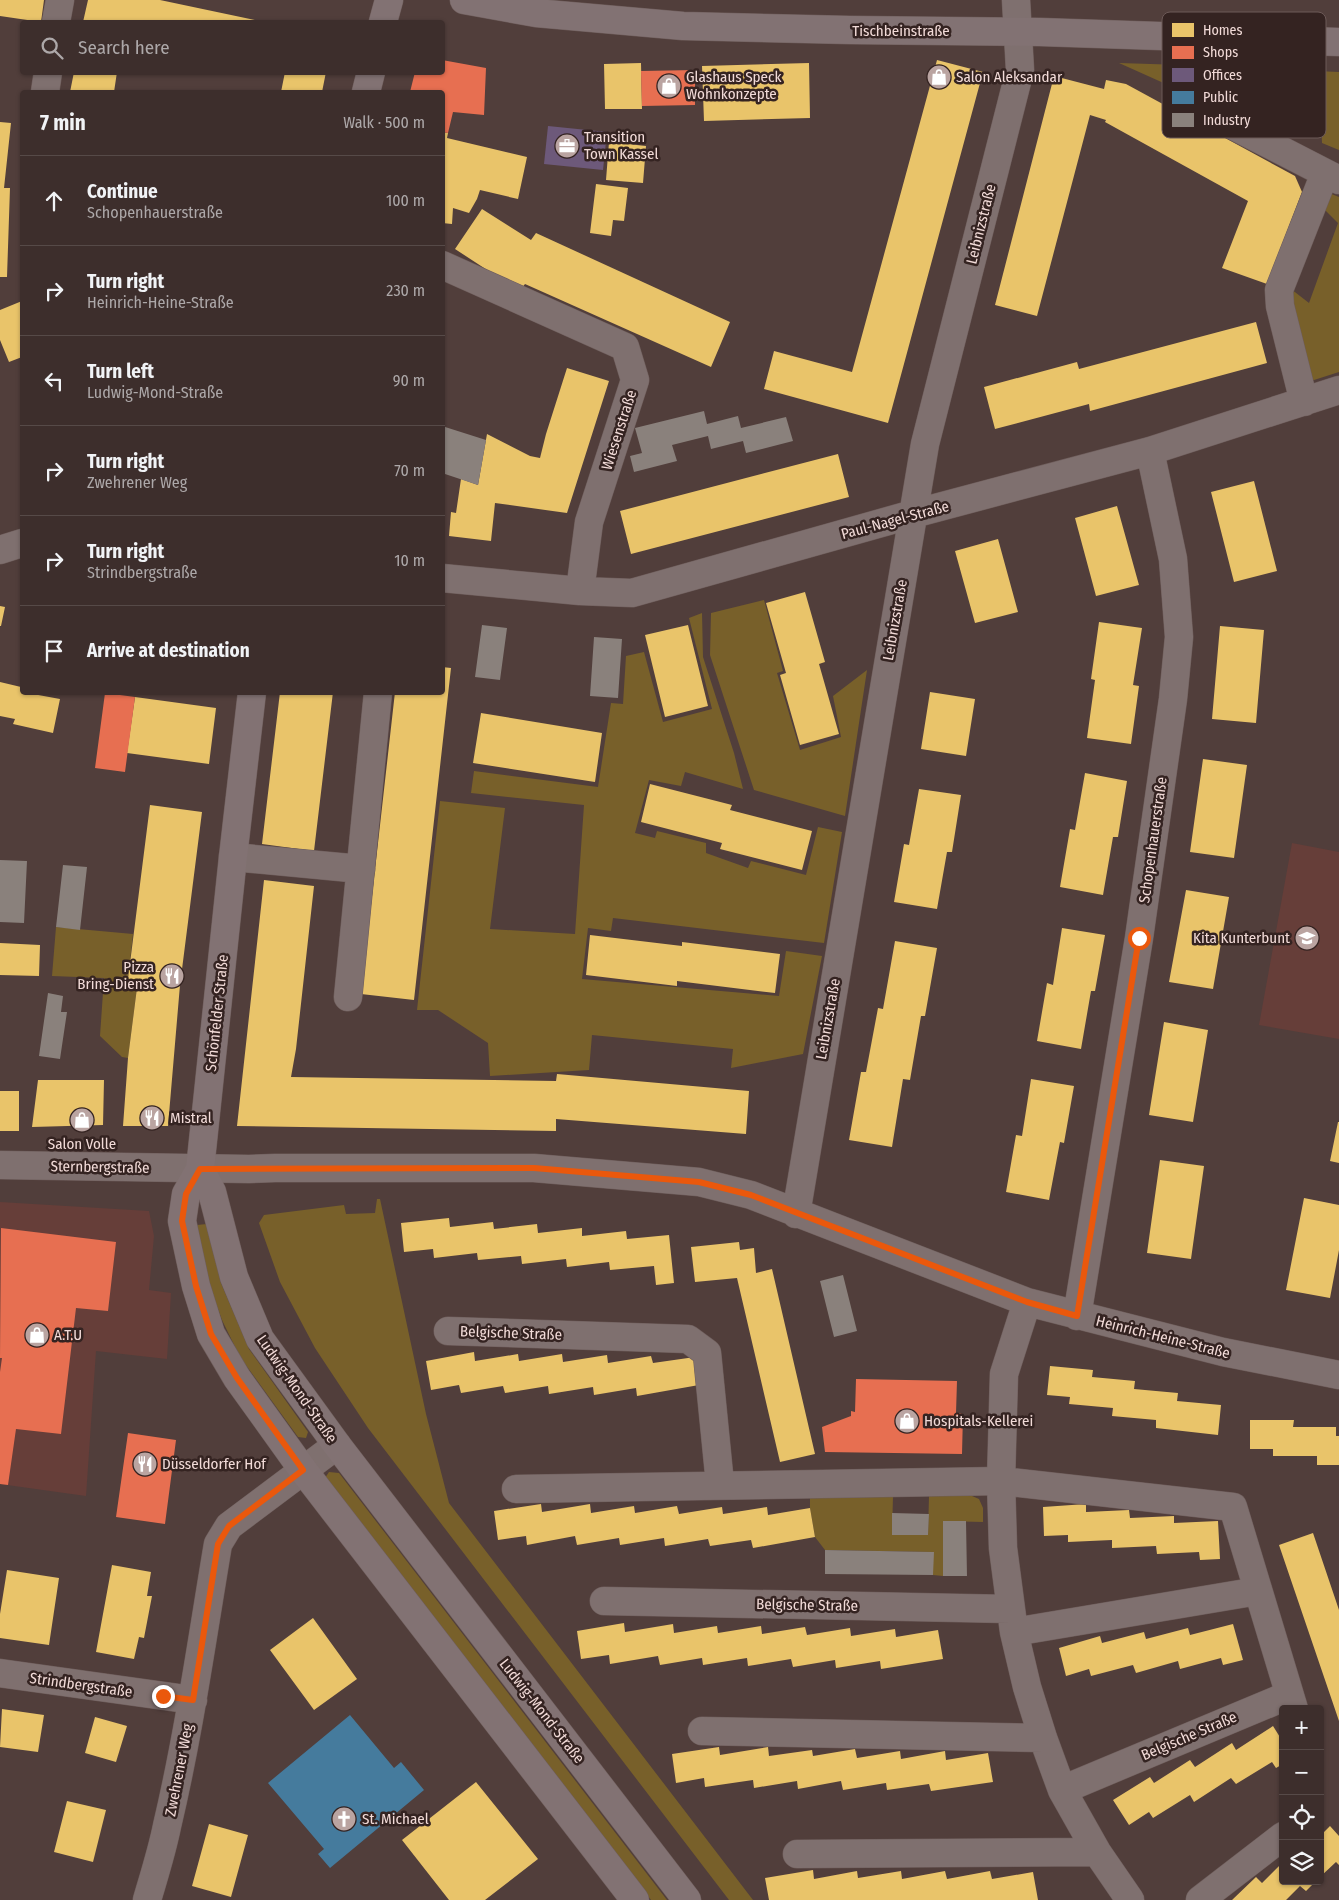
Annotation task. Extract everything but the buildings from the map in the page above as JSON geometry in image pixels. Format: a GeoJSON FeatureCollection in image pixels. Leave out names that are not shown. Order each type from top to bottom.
{"type":"FeatureCollection","features":[{"type":"Feature","properties":{"kind":"main road"},"geometry":{"type":"LineString","coordinates":[[384,20],[389,0]]}},
{"type":"Feature","properties":{"kind":"main road","name":"Tischbeinstraße"},"geometry":{"type":"LineString","coordinates":[[464,0],[536,13],[683,26],[1162,36]]}},
{"type":"Feature","properties":{"kind":"main road","name":"Tischbeinstraße"},"geometry":{"type":"LineString","coordinates":[[1326,42],[1339,42]]}},
{"type":"Feature","properties":{"kind":"main road"},"geometry":{"type":"LineString","coordinates":[[366,90],[370,75]]}},
{"type":"Feature","properties":{"kind":"main road","name":"Schönfelder Straße"},"geometry":{"type":"LineString","coordinates":[[200,1169],[252,695]]}},
{"type":"Feature","properties":{"kind":"main road"},"geometry":{"type":"LineString","coordinates":[[200,1169],[186,1194],[182,1221],[196,1286],[211,1334],[237,1378],[303,1470],[635,1900]]}},
{"type":"Feature","properties":{"kind":"main road","name":"Ludwig-Mond-Straße"},"geometry":{"type":"LineString","coordinates":[[200,1169],[212,1192],[220,1216],[234,1277],[260,1339],[337,1445],[687,1900]]}},
{"type":"Feature","properties":{"kind":"street"},"geometry":{"type":"LineString","coordinates":[[56,20],[60,0]]}},
{"type":"Feature","properties":{"kind":"street","name":"Leibnizstraße"},"geometry":{"type":"LineString","coordinates":[[796,1214],[925,444],[1020,70],[1016,0]]}},
{"type":"Feature","properties":{"kind":"street"},"geometry":{"type":"LineString","coordinates":[[45,90],[48,75]]}},
{"type":"Feature","properties":{"kind":"street"},"geometry":{"type":"LineString","coordinates":[[1258,138],[1332,176],[1279,290],[1280,306],[1304,402]]}},
{"type":"Feature","properties":{"kind":"street","name":"Wiesenstraße"},"geometry":{"type":"LineString","coordinates":[[445,266],[625,347],[635,380],[589,522],[580,591]]}},
{"type":"Feature","properties":{"kind":"street","name":"Paul-Nagel-Straße"},"geometry":{"type":"LineString","coordinates":[[445,578],[580,591],[632,593],[913,514],[1150,451],[1339,390]]}},
{"type":"Feature","properties":{"kind":"street","name":"Schopenhauerstraße"},"geometry":{"type":"LineString","coordinates":[[1077,1316],[1139,938],[1173,698],[1179,637],[1173,559],[1150,451]]}},
{"type":"Feature","properties":{"kind":"street"},"geometry":{"type":"LineString","coordinates":[[0,550],[20,544]]}},
{"type":"Feature","properties":{"kind":"street"},"geometry":{"type":"LineString","coordinates":[[348,997],[378,695]]}},
{"type":"Feature","properties":{"kind":"street"},"geometry":{"type":"LineString","coordinates":[[233,857],[361,869]]}},
{"type":"Feature","properties":{"kind":"street","name":"Sternbergstraße"},"geometry":{"type":"LineString","coordinates":[[0,1165],[200,1169]]}},
{"type":"Feature","properties":{"kind":"street","name":"Heinrich-Heine-Straße"},"geometry":{"type":"LineString","coordinates":[[200,1169],[534,1168],[612,1173],[699,1182],[751,1195],[1027,1302],[1224,1352],[1339,1375]]}},
{"type":"Feature","properties":{"kind":"street"},"geometry":{"type":"LineString","coordinates":[[1027,1302],[1004,1374],[1001,1481],[1003,1548],[1012,1620],[1027,1687],[1062,1790],[1097,1852],[1130,1900]]}},
{"type":"Feature","properties":{"kind":"street","name":"Belgische Straße"},"geometry":{"type":"LineString","coordinates":[[448,1331],[688,1339],[707,1353],[720,1484]]}},
{"type":"Feature","properties":{"kind":"street","name":"Zwehrener Weg"},"geometry":{"type":"LineString","coordinates":[[147,1900],[167,1828],[193,1700],[218,1544],[229,1526],[337,1445]]}},
{"type":"Feature","properties":{"kind":"street","name":"Belgische Straße"},"geometry":{"type":"LineString","coordinates":[[516,1489],[720,1484],[1001,1481],[1233,1507],[1292,1702],[1062,1790]]}},
{"type":"Feature","properties":{"kind":"street","name":"Belgische Straße"},"geometry":{"type":"LineString","coordinates":[[604,1601],[1012,1620],[1258,1591]]}},
{"type":"Feature","properties":{"kind":"street","name":"Strindbergstraße"},"geometry":{"type":"LineString","coordinates":[[0,1673],[193,1700]]}},
{"type":"Feature","properties":{"kind":"street"},"geometry":{"type":"LineString","coordinates":[[702,1731],[1043,1738]]}},
{"type":"Feature","properties":{"kind":"street"},"geometry":{"type":"LineString","coordinates":[[1200,1900],[1279,1839]]}},
{"type":"Feature","properties":{"kind":"street"},"geometry":{"type":"LineString","coordinates":[[797,1854],[1097,1852]]}},
{"type":"Feature","properties":{"kind":"shaded area"},"geometry":{"type":"Polygon","coordinates":[[[1119,63],[1162,64],[1162,82],[1119,63]]]}},
{"type":"Feature","properties":{"kind":"shaded area"},"geometry":{"type":"Polygon","coordinates":[[[1326,71],[1339,72],[1339,150],[1322,143],[1322,138],[1326,138],[1326,71]]]}},
{"type":"Feature","properties":{"kind":"shaded area"},"geometry":{"type":"Polygon","coordinates":[[[1329,193],[1339,197],[1339,372],[1314,380],[1310,379],[1288,296],[1291,289],[1309,303],[1338,223],[1323,208],[1329,193]]]}},
{"type":"Feature","properties":{"kind":"shaded area"},"geometry":{"type":"Polygon","coordinates":[[[764,600],[783,671],[777,673],[800,750],[841,737],[833,696],[867,670],[845,816],[754,790],[710,655],[711,613],[764,600]]]}},
{"type":"Feature","properties":{"kind":"shaded area"},"geometry":{"type":"Polygon","coordinates":[[[702,613],[703,657],[734,753],[743,789],[685,772],[681,786],[649,780],[635,833],[655,838],[657,831],[706,843],[706,853],[748,868],[751,861],[806,875],[818,827],[842,832],[824,943],[613,918],[611,931],[588,928],[582,979],[779,996],[786,951],[822,956],[803,1054],[731,1068],[733,1049],[592,1035],[589,1070],[490,1076],[488,1043],[438,1010],[417,1010],[440,801],[505,808],[490,929],[575,934],[584,805],[471,793],[474,771],[598,787],[611,703],[623,704],[626,656],[644,652],[663,722],[712,709],[689,618],[702,613]]]}},
{"type":"Feature","properties":{"kind":"shaded area","name":"Kita Kunterbunt"},"geometry":{"type":"Polygon","coordinates":[[[1292,843],[1339,852],[1339,1039],[1259,1025],[1292,843]]]}},
{"type":"Feature","properties":{"kind":"shaded area"},"geometry":{"type":"Polygon","coordinates":[[[56,927],[133,934],[128,979],[138,980],[128,1058],[122,1057],[100,1036],[104,978],[52,976],[56,927]]]}},
{"type":"Feature","properties":{"kind":"shaded area"},"geometry":{"type":"Polygon","coordinates":[[[377,1199],[380,1199],[426,1414],[449,1503],[753,1900],[729,1900],[368,1428],[315,1348],[280,1282],[259,1223],[264,1215],[344,1205],[346,1214],[375,1213],[377,1199]]]}},
{"type":"Feature","properties":{"kind":"shaded area"},"geometry":{"type":"Polygon","coordinates":[[[0,1202],[149,1211],[154,1236],[149,1290],[171,1293],[167,1359],[96,1351],[86,1496],[0,1484],[0,1202]]]}},
{"type":"Feature","properties":{"kind":"shaded area"},"geometry":{"type":"Polygon","coordinates":[[[207,1224],[221,1283],[249,1349],[308,1432],[306,1438],[298,1437],[240,1357],[222,1320],[210,1287],[197,1225],[207,1224]]]}},
{"type":"Feature","properties":{"kind":"shaded area"},"geometry":{"type":"Polygon","coordinates":[[[329,1472],[339,1473],[667,1900],[651,1900],[325,1478],[329,1472]]]}},
{"type":"Feature","properties":{"kind":"shaded area"},"geometry":{"type":"Polygon","coordinates":[[[810,1495],[893,1496],[892,1535],[928,1535],[929,1496],[972,1496],[979,1499],[983,1508],[983,1522],[943,1521],[943,1576],[933,1575],[933,1552],[825,1550],[815,1537],[810,1508],[810,1495]]]}},
{"type":"Feature","properties":{"kind":"place","name":"Salon Aleksandar"},"geometry":{"type":"Point","coordinates":[939,77]}},
{"type":"Feature","properties":{"kind":"place","name":"Glashaus Speck Wohnkonzepte"},"geometry":{"type":"Point","coordinates":[669,86]}},
{"type":"Feature","properties":{"kind":"place","name":"Transition Town Kassel"},"geometry":{"type":"Point","coordinates":[567,146]}},
{"type":"Feature","properties":{"kind":"place","name":"Kita Kunterbunt"},"geometry":{"type":"Point","coordinates":[1307,938]}},
{"type":"Feature","properties":{"kind":"place","name":"Pizza Bring-Dienst"},"geometry":{"type":"Point","coordinates":[172,976]}},
{"type":"Feature","properties":{"kind":"place","name":"Mistral"},"geometry":{"type":"Point","coordinates":[152,1118]}},
{"type":"Feature","properties":{"kind":"place","name":"Salon Volle"},"geometry":{"type":"Point","coordinates":[82,1120]}},
{"type":"Feature","properties":{"kind":"place","name":"A.T.U"},"geometry":{"type":"Point","coordinates":[37,1335]}},
{"type":"Feature","properties":{"kind":"place","name":"Hospitals-Kellerei"},"geometry":{"type":"Point","coordinates":[907,1421]}},
{"type":"Feature","properties":{"kind":"place","name":"Düsseldorfer Hof"},"geometry":{"type":"Point","coordinates":[145,1464]}},
{"type":"Feature","properties":{"kind":"place","name":"St. Michael"},"geometry":{"type":"Point","coordinates":[344,1819]}},
{"type":"Feature","properties":{"kind":"route"},"geometry":{"type":"LineString","coordinates":[[163,1696],[193,1700],[218,1544],[229,1526],[303,1470],[237,1378],[211,1334],[196,1286],[182,1221],[186,1194],[200,1169],[534,1168],[699,1182],[751,1195],[1027,1302],[1077,1316],[1139,938]]}}]}
